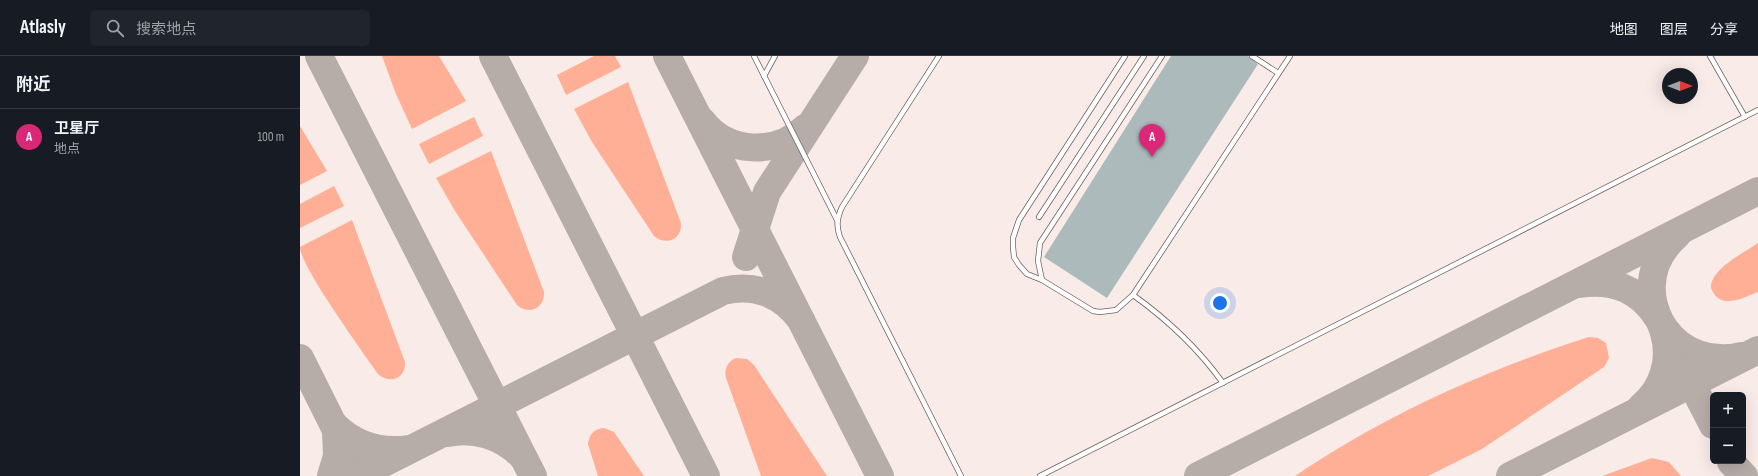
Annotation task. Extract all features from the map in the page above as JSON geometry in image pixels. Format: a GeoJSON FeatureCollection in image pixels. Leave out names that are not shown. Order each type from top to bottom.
{"type":"FeatureCollection","features":[{"type":"Feature","properties":{"kind":"lane"},"geometry":{"type":"LineString","coordinates":[[754,56],[837,220],[840,237],[961,476]]}},
{"type":"Feature","properties":{"kind":"lane"},"geometry":{"type":"LineString","coordinates":[[764,76],[775,56]]}},
{"type":"Feature","properties":{"kind":"lane"},"geometry":{"type":"LineString","coordinates":[[837,220],[842,207],[939,56]]}},
{"type":"Feature","properties":{"kind":"lane"},"geometry":{"type":"LineString","coordinates":[[1125,56],[1019,220],[1013,238],[1014,257],[1027,274],[1042,280],[1086,308],[1100,312],[1116,310],[1133,295],[1290,56]]}},
{"type":"Feature","properties":{"kind":"lane"},"geometry":{"type":"LineString","coordinates":[[1039,217],[1144,56]]}},
{"type":"Feature","properties":{"kind":"lane"},"geometry":{"type":"LineString","coordinates":[[1042,280],[1038,261],[1040,243],[1162,56]]}},
{"type":"Feature","properties":{"kind":"lane"},"geometry":{"type":"LineString","coordinates":[[1252,56],[1278,73]]}},
{"type":"Feature","properties":{"kind":"lane"},"geometry":{"type":"LineString","coordinates":[[1710,56],[1745,117]]}},
{"type":"Feature","properties":{"kind":"lane"},"geometry":{"type":"LineString","coordinates":[[1040,476],[1758,110]]}},
{"type":"Feature","properties":{"kind":"lane"},"geometry":{"type":"LineString","coordinates":[[1133,295],[1158,313],[1188,339],[1223,383]]}},
{"type":"Feature","properties":{"kind":"shaded area"},"geometry":{"type":"Polygon","coordinates":[[[382,56],[439,56],[466,101],[412,129],[396,94],[382,56]]]}},
{"type":"Feature","properties":{"kind":"shaded area"},"geometry":{"type":"Polygon","coordinates":[[[594,56],[615,56],[621,67],[566,95],[557,75],[594,56]]]}},
{"type":"Feature","properties":{"kind":"shaded area"},"geometry":{"type":"Polygon","coordinates":[[[628,82],[681,223],[679,234],[672,240],[663,241],[654,236],[592,142],[574,109],[628,82]]]}},
{"type":"Feature","properties":{"kind":"shaded area"},"geometry":{"type":"Polygon","coordinates":[[[474,117],[483,136],[429,164],[419,144],[474,117]]]}},
{"type":"Feature","properties":{"kind":"shaded area"},"geometry":{"type":"Polygon","coordinates":[[[300,126],[327,171],[300,185],[300,126]]]}},
{"type":"Feature","properties":{"kind":"shaded area"},"geometry":{"type":"Polygon","coordinates":[[[491,151],[544,292],[542,302],[535,309],[526,310],[517,305],[455,211],[436,178],[491,151]]]}},
{"type":"Feature","properties":{"kind":"shaded area"},"geometry":{"type":"Polygon","coordinates":[[[334,186],[344,206],[300,228],[300,204],[334,186]]]}},
{"type":"Feature","properties":{"kind":"shaded area"},"geometry":{"type":"Polygon","coordinates":[[[352,220],[405,362],[403,372],[396,378],[387,379],[378,374],[321,290],[310,272],[300,247],[352,220]]]}},
{"type":"Feature","properties":{"kind":"shaded area"},"geometry":{"type":"Polygon","coordinates":[[[1758,243],[1758,292],[1732,301],[1720,299],[1715,295],[1711,288],[1712,281],[1716,274],[1729,262],[1758,243]]]}},
{"type":"Feature","properties":{"kind":"shaded area"},"geometry":{"type":"Polygon","coordinates":[[[1589,337],[1598,338],[1606,343],[1609,358],[1604,367],[1482,449],[1428,476],[1295,476],[1364,433],[1437,396],[1512,364],[1589,337]]]}},
{"type":"Feature","properties":{"kind":"shaded area"},"geometry":{"type":"Polygon","coordinates":[[[736,358],[747,359],[754,365],[827,476],[761,476],[726,378],[725,372],[727,366],[736,358]]]}},
{"type":"Feature","properties":{"kind":"shaded area"},"geometry":{"type":"Polygon","coordinates":[[[604,428],[614,432],[644,476],[598,476],[588,444],[593,433],[604,428]]]}},
{"type":"Feature","properties":{"kind":"shaded area"},"geometry":{"type":"Polygon","coordinates":[[[1652,458],[1669,462],[1681,476],[1602,476],[1652,458]]]}},
{"type":"Feature","properties":{"kind":"building"},"geometry":{"type":"Polygon","coordinates":[[[1171,56],[1248,56],[1258,64],[1107,298],[1044,257],[1171,56]]]}},
{"type":"Feature","properties":{"kind":"taxiway"},"geometry":{"type":"LineString","coordinates":[[319,56],[533,476]]}},
{"type":"Feature","properties":{"kind":"taxiway"},"geometry":{"type":"LineString","coordinates":[[493,56],[706,476]]}},
{"type":"Feature","properties":{"kind":"taxiway"},"geometry":{"type":"LineString","coordinates":[[667,56],[880,476]]}},
{"type":"Feature","properties":{"kind":"taxiway"},"geometry":{"type":"LineString","coordinates":[[746,257],[767,192],[855,56]]}},
{"type":"Feature","properties":{"kind":"taxiway"},"geometry":{"type":"LineString","coordinates":[[702,121],[712,132],[725,140],[738,145],[752,147],[766,147],[780,143],[793,137],[805,128]]}},
{"type":"Feature","properties":{"kind":"taxiway"},"geometry":{"type":"LineString","coordinates":[[1198,476],[1758,191]]}},
{"type":"Feature","properties":{"kind":"taxiway"},"geometry":{"type":"LineString","coordinates":[[1641,407],[1649,400],[1660,383],[1664,373],[1667,353],[1663,329],[1654,305],[1652,291],[1653,273],[1660,256],[1677,235]]}},
{"type":"Feature","properties":{"kind":"taxiway"},"geometry":{"type":"LineString","coordinates":[[1579,284],[1598,283],[1616,285],[1632,292],[1650,307],[1672,337],[1689,350],[1709,357],[1730,358],[1741,356]]}},
{"type":"Feature","properties":{"kind":"taxiway"},"geometry":{"type":"LineString","coordinates":[[358,476],[723,291],[746,288],[766,293],[785,303],[801,320]]}},
{"type":"Feature","properties":{"kind":"taxiway"},"geometry":{"type":"LineString","coordinates":[[1510,476],[1758,350]]}},
{"type":"Feature","properties":{"kind":"taxiway"},"geometry":{"type":"LineString","coordinates":[[300,358],[359,476]]}},
{"type":"Feature","properties":{"kind":"taxiway"},"geometry":{"type":"LineString","coordinates":[[1683,367],[1710,419]]}},
{"type":"Feature","properties":{"kind":"taxiway"},"geometry":{"type":"LineString","coordinates":[[334,425],[351,438],[369,446],[388,450],[409,449]]}},
{"type":"Feature","properties":{"kind":"taxiway"},"geometry":{"type":"LineString","coordinates":[[447,433],[467,431],[477,432],[497,438],[506,443],[522,456]]}},
{"type":"Feature","properties":{"kind":"taxiway"},"geometry":{"type":"LineString","coordinates":[[331,476],[337,456],[336,432]]}},
{"type":"Feature","properties":{"kind":"taxiway"},"geometry":{"type":"LineString","coordinates":[[1733,464],[1744,476]]}},
{"type":"Feature","properties":{"kind":"place","name":"卫星厅"},"geometry":{"type":"Point","coordinates":[1152,157]}}]}
